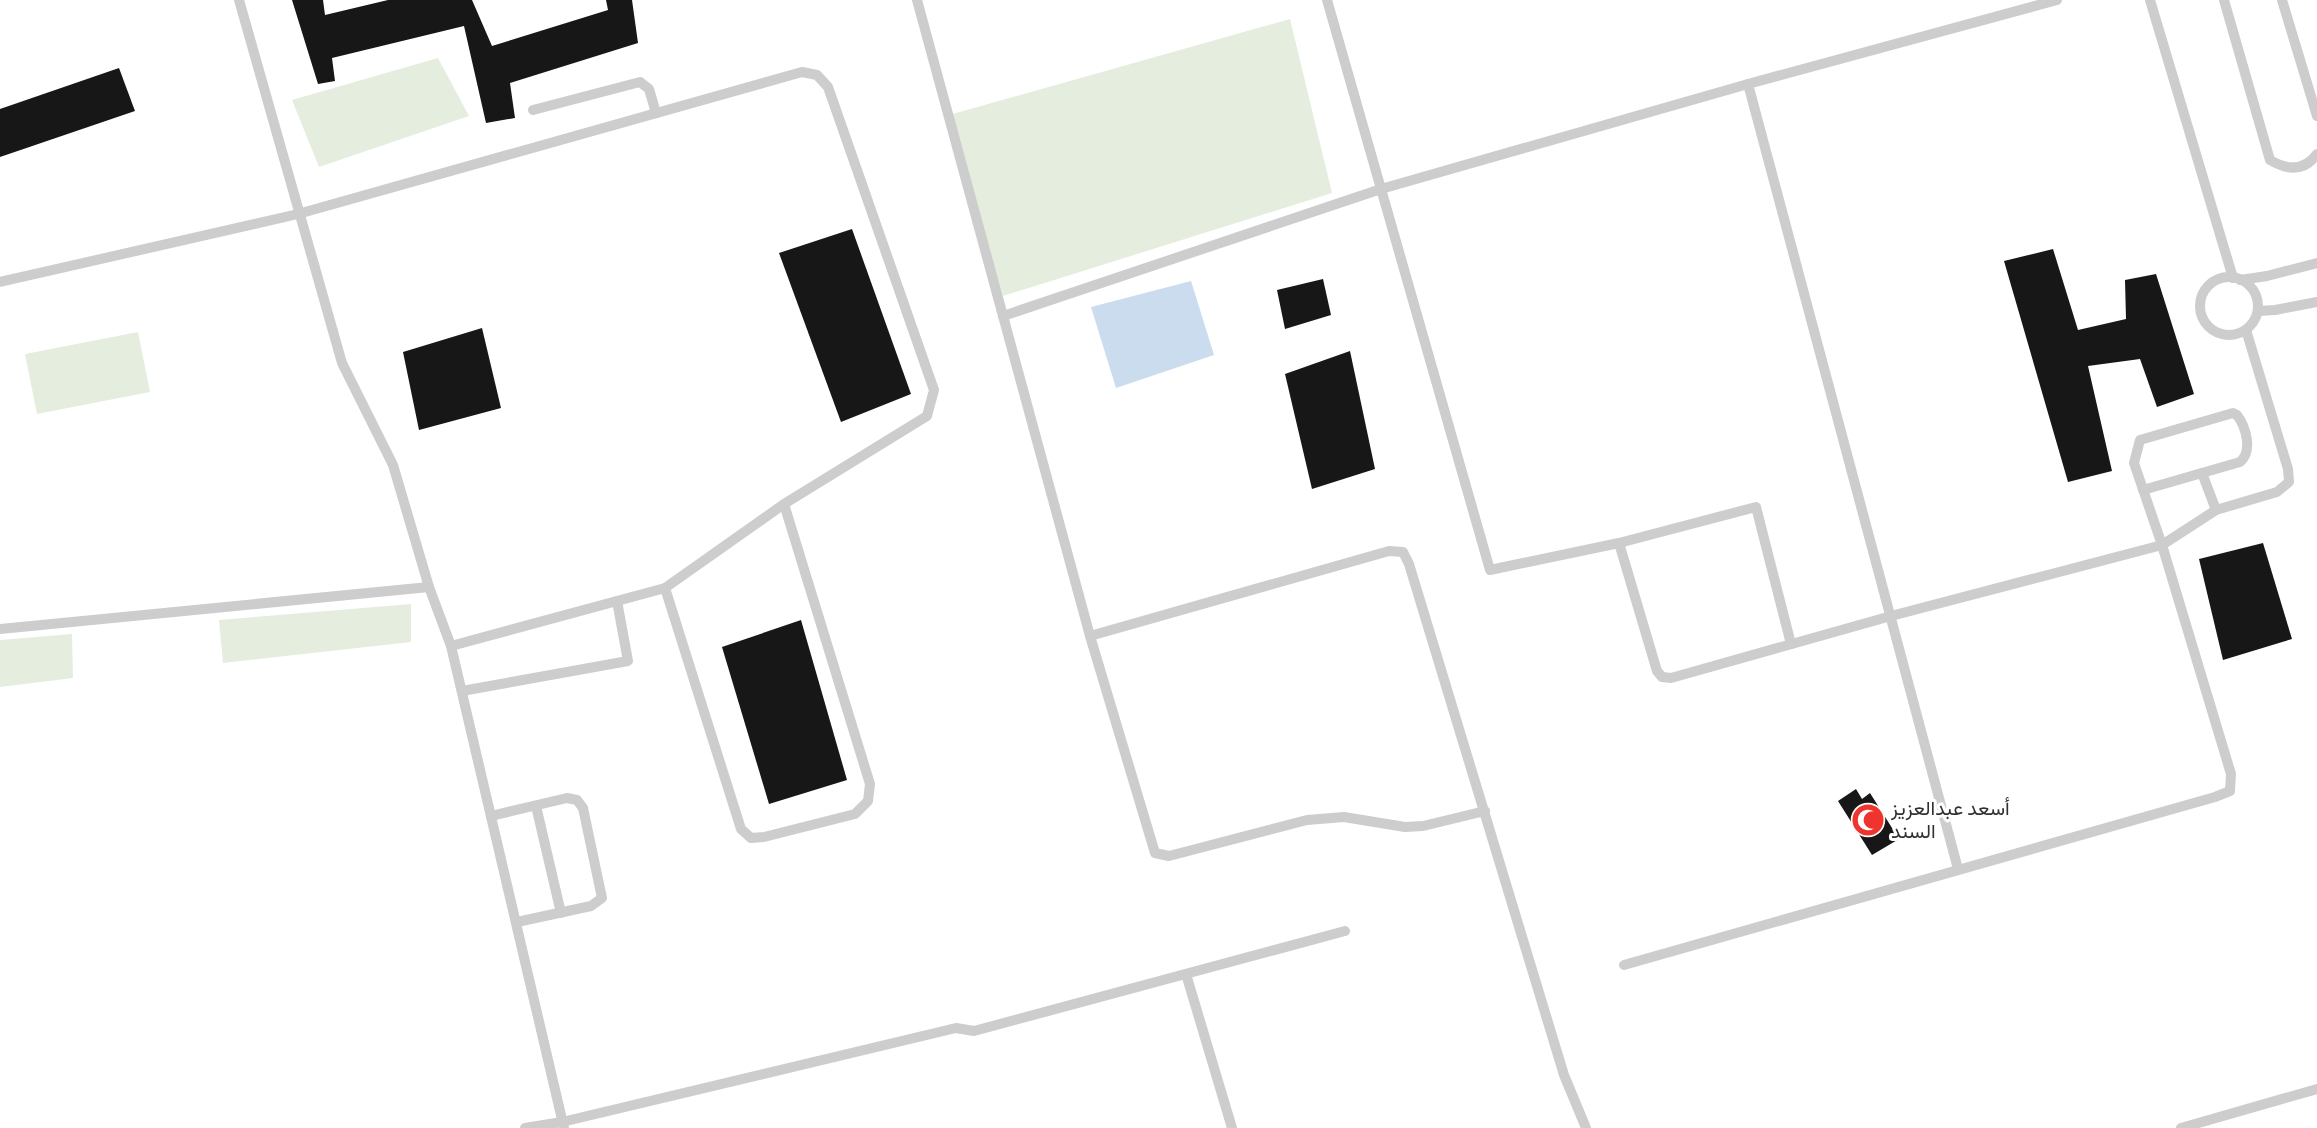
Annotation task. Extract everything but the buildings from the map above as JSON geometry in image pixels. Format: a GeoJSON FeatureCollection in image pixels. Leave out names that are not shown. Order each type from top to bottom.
{"type":"FeatureCollection","features":[{"type":"Feature","properties":{"kind":"lane"},"geometry":{"type":"LineString","coordinates":[[239,0],[342,363],[393,465],[429,587],[451,645],[563,1125]]}},
{"type":"Feature","properties":{"kind":"lane"},"geometry":{"type":"LineString","coordinates":[[917,0],[1090,636],[1155,853],[1169,856],[1307,820],[1344,817],[1405,827],[1423,826],[1485,811]]}},
{"type":"Feature","properties":{"kind":"lane"},"geometry":{"type":"LineString","coordinates":[[1327,0],[1490,570],[1619,543],[1756,507],[1791,644]]}},
{"type":"Feature","properties":{"kind":"lane"},"geometry":{"type":"LineString","coordinates":[[1003,316],[1381,189],[1748,84],[2057,0]]}},
{"type":"Feature","properties":{"kind":"lane"},"geometry":{"type":"LineString","coordinates":[[2150,0],[2237,279],[2254,292],[2258,311],[2254,321],[2246,330],[2236,334],[2225,335],[2214,332],[2206,324],[2201,314],[2200,302],[2204,292],[2212,283],[2222,278],[2237,279],[2267,276],[2317,263]]}},
{"type":"Feature","properties":{"kind":"lane"},"geometry":{"type":"LineString","coordinates":[[2224,0],[2270,160],[2283,168],[2298,168],[2312,162],[2317,154]]}},
{"type":"Feature","properties":{"kind":"lane"},"geometry":{"type":"LineString","coordinates":[[2282,0],[2317,116]]}},
{"type":"Feature","properties":{"kind":"lane"},"geometry":{"type":"LineString","coordinates":[[0,282],[298,214],[802,72],[817,75],[828,87],[934,390],[927,416],[784,504],[665,588],[451,645]]}},
{"type":"Feature","properties":{"kind":"lane"},"geometry":{"type":"LineString","coordinates":[[533,110],[640,82],[649,89],[656,112]]}},
{"type":"Feature","properties":{"kind":"lane"},"geometry":{"type":"LineString","coordinates":[[1748,84],[1958,869]]}},
{"type":"Feature","properties":{"kind":"lane"},"geometry":{"type":"LineString","coordinates":[[2258,311],[2317,302]]}},
{"type":"Feature","properties":{"kind":"lane"},"geometry":{"type":"LineString","coordinates":[[1619,543],[1657,670],[1662,677],[1671,678],[1891,616],[2162,545],[2216,510],[2277,492],[2289,482],[2288,469],[2246,330]]}},
{"type":"Feature","properties":{"kind":"lane"},"geometry":{"type":"LineString","coordinates":[[1624,965],[2216,797],[2230,790],[2231,774],[2162,545],[2143,490],[2134,463],[2140,440],[2233,413],[2237,415],[2248,449],[2246,457],[2240,462],[2143,490]]}},
{"type":"Feature","properties":{"kind":"lane"},"geometry":{"type":"LineString","coordinates":[[2202,473],[2216,510]]}},
{"type":"Feature","properties":{"kind":"lane"},"geometry":{"type":"LineString","coordinates":[[665,588],[741,828],[752,838],[765,837],[855,814],[868,801],[870,784],[784,504]]}},
{"type":"Feature","properties":{"kind":"lane"},"geometry":{"type":"LineString","coordinates":[[1090,636],[1389,551],[1403,552],[1413,575],[1564,1075],[1586,1128]]}},
{"type":"Feature","properties":{"kind":"lane"},"geometry":{"type":"LineString","coordinates":[[0,629],[429,587]]}},
{"type":"Feature","properties":{"kind":"lane"},"geometry":{"type":"LineString","coordinates":[[462,691],[628,661],[617,601]]}},
{"type":"Feature","properties":{"kind":"lane"},"geometry":{"type":"LineString","coordinates":[[491,816],[572,798],[584,808],[602,898],[596,905],[517,922]]}},
{"type":"Feature","properties":{"kind":"lane"},"geometry":{"type":"LineString","coordinates":[[536,806],[561,913]]}},
{"type":"Feature","properties":{"kind":"lane"},"geometry":{"type":"LineString","coordinates":[[525,1128],[563,1125],[956,1028],[974,1031],[1345,931]]}},
{"type":"Feature","properties":{"kind":"lane"},"geometry":{"type":"LineString","coordinates":[[1186,974],[1232,1128]]}},
{"type":"Feature","properties":{"kind":"lane"},"geometry":{"type":"LineString","coordinates":[[2181,1128],[2317,1089]]}},
{"type":"Feature","properties":{"kind":"green space"},"geometry":{"type":"Polygon","coordinates":[[[1290,19],[1332,193],[1003,296],[949,115],[1290,19]]]}},
{"type":"Feature","properties":{"kind":"green space"},"geometry":{"type":"Polygon","coordinates":[[[438,58],[469,116],[319,167],[292,100],[438,58]]]}},
{"type":"Feature","properties":{"kind":"green space"},"geometry":{"type":"Polygon","coordinates":[[[138,332],[150,392],[37,414],[25,354],[138,332]]]}},
{"type":"Feature","properties":{"kind":"green space"},"geometry":{"type":"Polygon","coordinates":[[[411,604],[411,642],[223,663],[219,620],[411,604]]]}},
{"type":"Feature","properties":{"kind":"green space"},"geometry":{"type":"Polygon","coordinates":[[[72,634],[73,678],[0,687],[0,640],[72,634]]]}},
{"type":"Feature","properties":{"kind":"water"},"geometry":{"type":"Polygon","coordinates":[[[1191,281],[1214,355],[1116,388],[1091,307],[1191,281]]]}},
{"type":"Feature","properties":{"kind":"place","name":"أسعد عبدالعزيز السند"},"geometry":{"type":"Point","coordinates":[1868,820]}}]}
